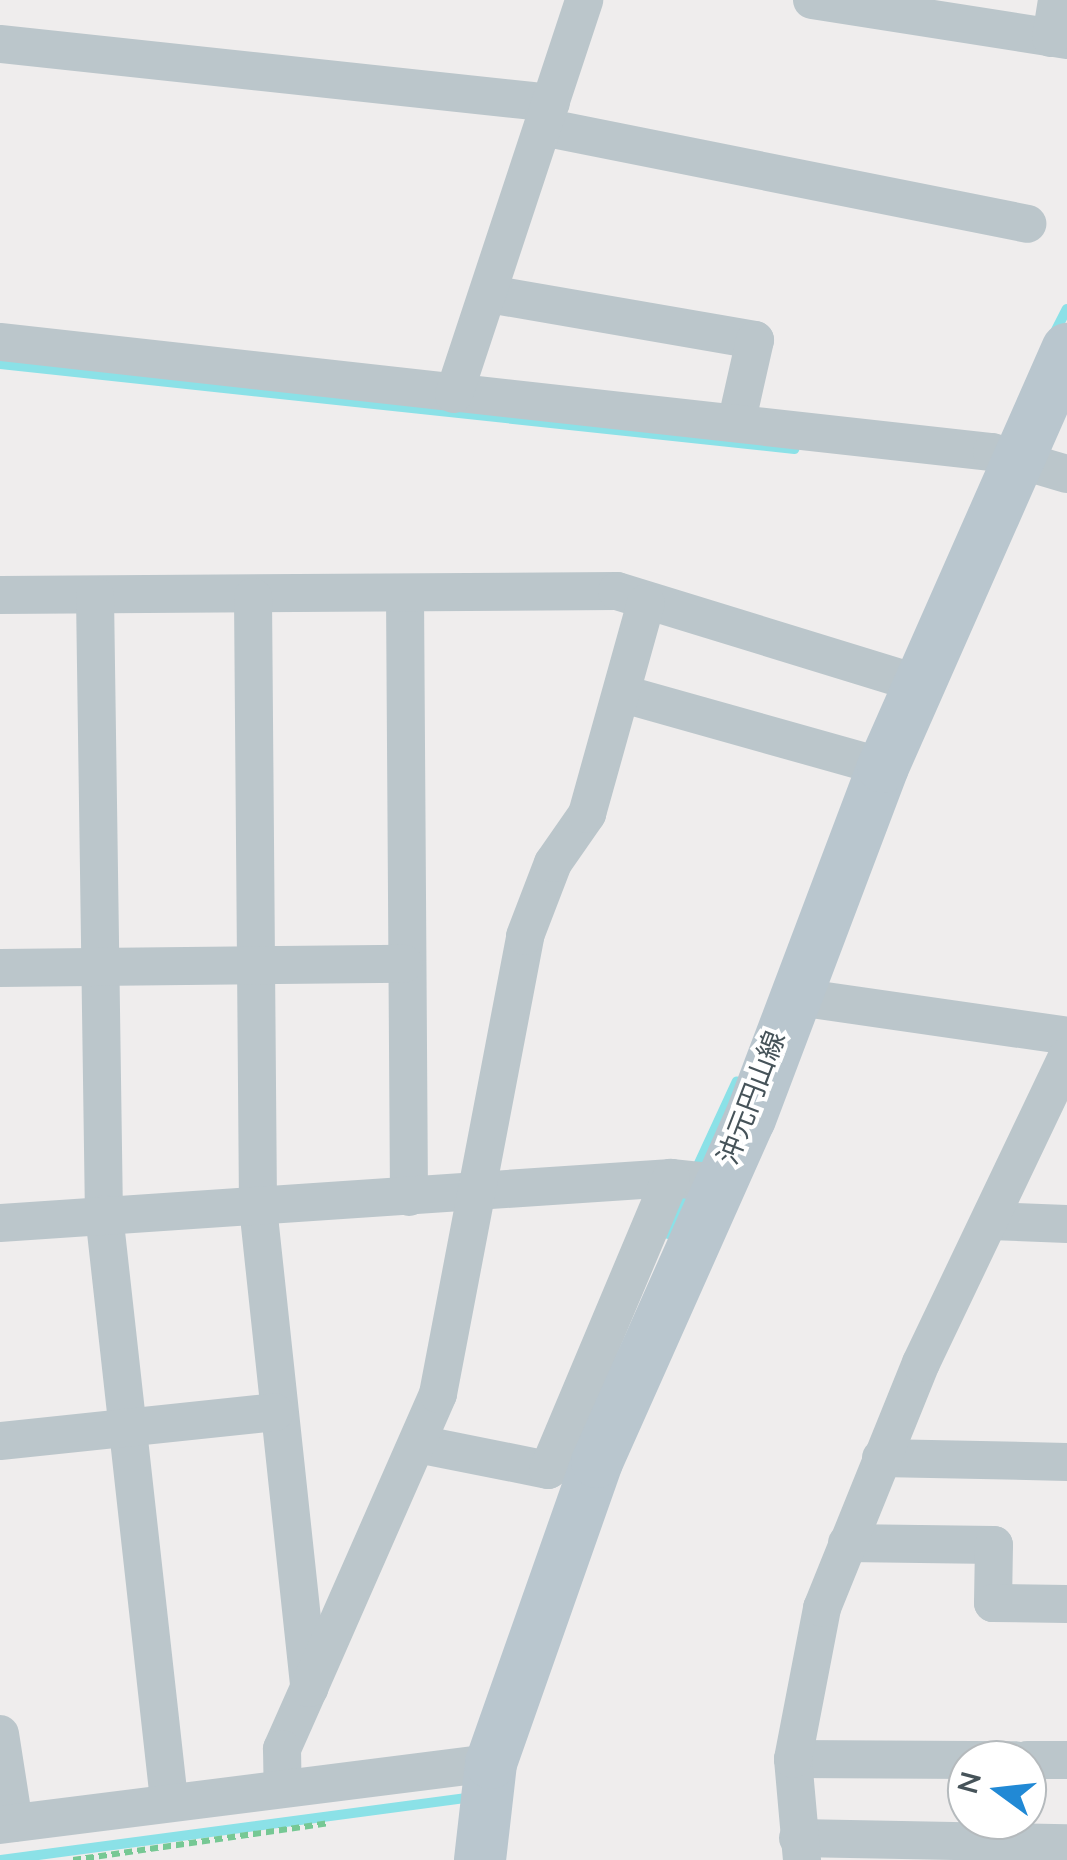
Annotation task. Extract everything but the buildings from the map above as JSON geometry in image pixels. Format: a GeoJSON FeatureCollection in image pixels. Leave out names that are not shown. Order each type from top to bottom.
{"type":"FeatureCollection","features":[{"type":"Feature","properties":{"kind":"main road","name":"沖元円山線"},"geometry":{"type":"LineString","coordinates":[[480,1860],[491,1764],[693,1179],[791,996],[869,764],[1002,456],[1067,350]]}},
{"type":"Feature","properties":{"kind":"street"},"geometry":{"type":"LineString","coordinates":[[454,394],[489,294],[541,108],[584,0]]}},
{"type":"Feature","properties":{"kind":"street"},"geometry":{"type":"LineString","coordinates":[[812,0],[1059,39],[1057,0]]}},
{"type":"Feature","properties":{"kind":"street"},"geometry":{"type":"LineString","coordinates":[[0,44],[541,108],[1027,224]]}},
{"type":"Feature","properties":{"kind":"street"},"geometry":{"type":"LineString","coordinates":[[489,294],[755,340],[737,420]]}},
{"type":"Feature","properties":{"kind":"street"},"geometry":{"type":"LineString","coordinates":[[0,342],[454,394],[737,420],[1002,456],[1067,474]]}},
{"type":"Feature","properties":{"kind":"street"},"geometry":{"type":"LineString","coordinates":[[0,596],[253,597],[616,591],[904,680]]}},
{"type":"Feature","properties":{"kind":"street"},"geometry":{"type":"LineString","coordinates":[[404,594],[404,964],[410,1197]]}},
{"type":"Feature","properties":{"kind":"street"},"geometry":{"type":"LineString","coordinates":[[95,596],[104,1214],[122,1431],[169,1800]]}},
{"type":"Feature","properties":{"kind":"street"},"geometry":{"type":"LineString","coordinates":[[253,597],[252,964],[258,1206],[274,1412],[309,1688]]}},
{"type":"Feature","properties":{"kind":"street"},"geometry":{"type":"LineString","coordinates":[[283,1788],[282,1749],[438,1394],[471,1192],[525,936],[554,863],[587,814],[627,695],[646,603]]}},
{"type":"Feature","properties":{"kind":"street"},"geometry":{"type":"LineString","coordinates":[[627,695],[869,764]]}},
{"type":"Feature","properties":{"kind":"street"},"geometry":{"type":"LineString","coordinates":[[0,968],[404,964]]}},
{"type":"Feature","properties":{"kind":"street"},"geometry":{"type":"LineString","coordinates":[[791,996],[1067,1036]]}},
{"type":"Feature","properties":{"kind":"street"},"geometry":{"type":"LineString","coordinates":[[1067,1057],[881,1458],[847,1543],[805,1674],[794,1759],[800,1849],[1067,1843]]}},
{"type":"Feature","properties":{"kind":"street"},"geometry":{"type":"LineString","coordinates":[[0,1223],[693,1179],[548,1470],[418,1444]]}},
{"type":"Feature","properties":{"kind":"street"},"geometry":{"type":"LineString","coordinates":[[990,1221],[1067,1224]]}},
{"type":"Feature","properties":{"kind":"street"},"geometry":{"type":"LineString","coordinates":[[0,1442],[274,1412]]}},
{"type":"Feature","properties":{"kind":"street"},"geometry":{"type":"LineString","coordinates":[[881,1458],[1067,1462]]}},
{"type":"Feature","properties":{"kind":"street"},"geometry":{"type":"LineString","coordinates":[[847,1543],[994,1545],[993,1602],[1067,1604]]}},
{"type":"Feature","properties":{"kind":"street"},"geometry":{"type":"LineString","coordinates":[[0,1734],[7,1824],[169,1800],[491,1764]]}},
{"type":"Feature","properties":{"kind":"street"},"geometry":{"type":"LineString","coordinates":[[794,1759],[947,1760]]}},
{"type":"Feature","properties":{"kind":"path"},"geometry":{"type":"LineString","coordinates":[[73,1860],[337,1817]]}},
{"type":"Feature","properties":{"kind":"waterway"},"geometry":{"type":"LineString","coordinates":[[1054,334],[1067,309]]}},
{"type":"Feature","properties":{"kind":"waterway"},"geometry":{"type":"LineString","coordinates":[[0,364],[794,449]]}},
{"type":"Feature","properties":{"kind":"waterway"},"geometry":{"type":"LineString","coordinates":[[694,1174],[737,1081]]}},
{"type":"Feature","properties":{"kind":"waterway"},"geometry":{"type":"LineString","coordinates":[[668,1234],[687,1190]]}},
{"type":"Feature","properties":{"kind":"waterway"},"geometry":{"type":"LineString","coordinates":[[1,1860],[463,1798]]}}]}
